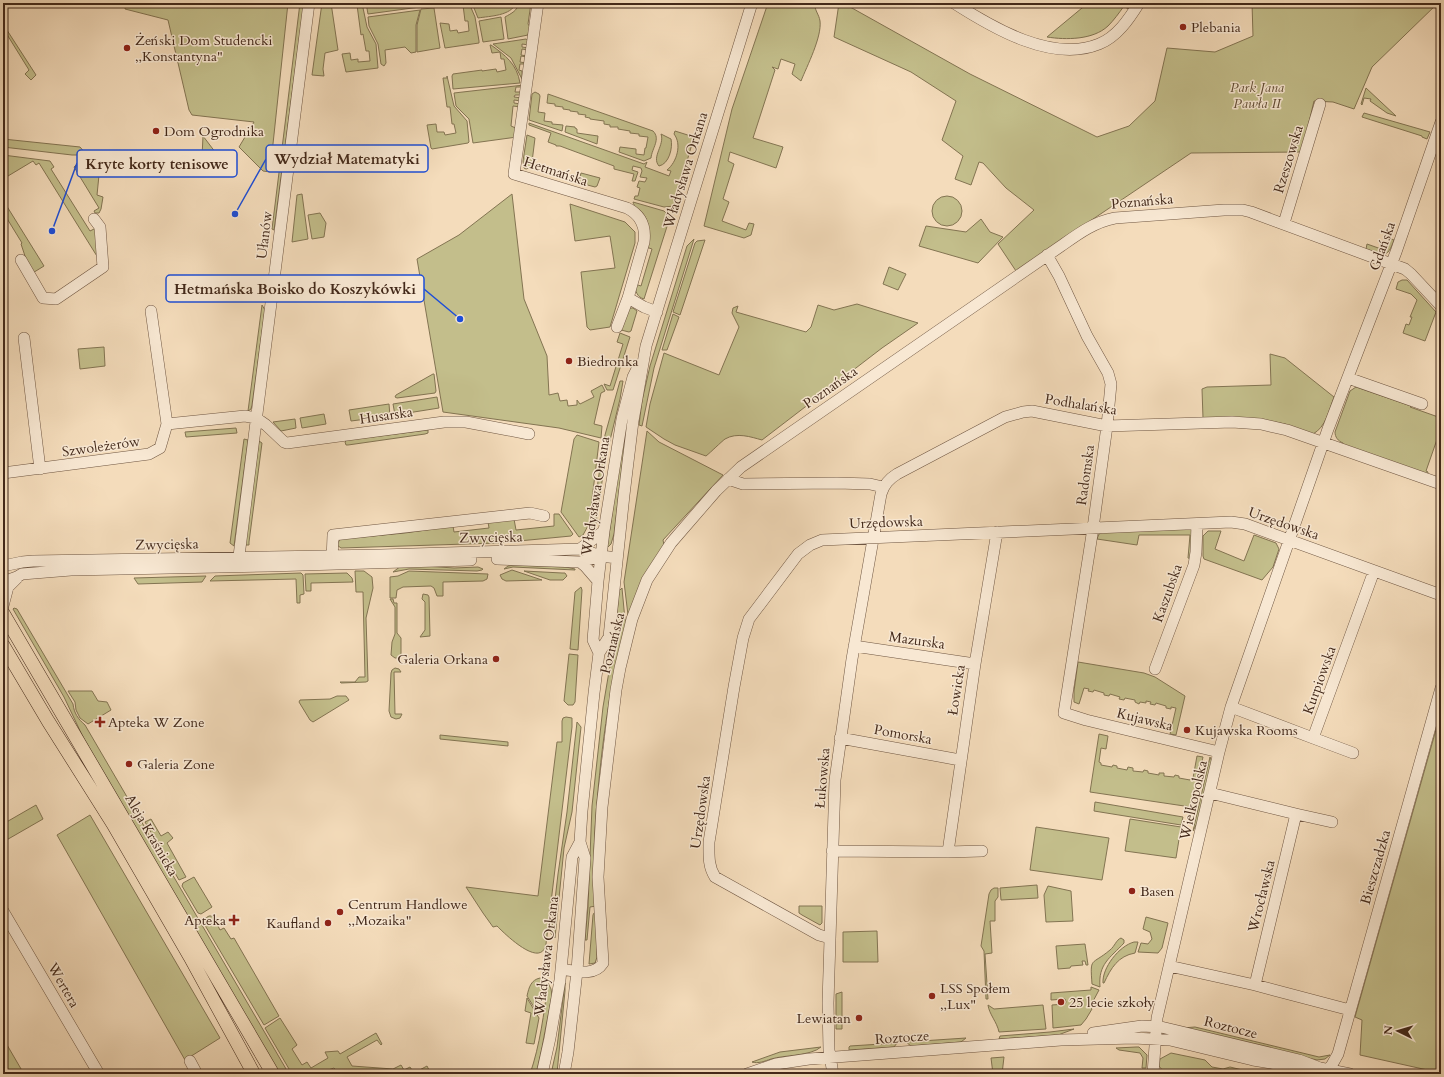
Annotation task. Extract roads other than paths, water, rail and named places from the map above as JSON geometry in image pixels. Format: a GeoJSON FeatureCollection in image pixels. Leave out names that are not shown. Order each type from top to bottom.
{"type":"FeatureCollection","features":[{"type":"Feature","properties":{"kind":"main road","name":"Aleja Kraśnicka"},"geometry":{"type":"LineString","coordinates":[[3,613],[273,1074]]}},
{"type":"Feature","properties":{"kind":"main road","name":"Aleja Kraśnicka"},"geometry":{"type":"LineString","coordinates":[[3,645],[48,721],[113,824],[190,957],[254,1074]]}},
{"type":"Feature","properties":{"kind":"street","name":"Ułanów"},"geometry":{"type":"LineString","coordinates":[[238,562],[309,3]]}},
{"type":"Feature","properties":{"kind":"street","name":"Hetmańska"},"geometry":{"type":"LineString","coordinates":[[538,3],[514,174],[627,208],[638,215],[643,224],[645,233],[628,298]]}},
{"type":"Feature","properties":{"kind":"street","name":"Władysława Orkana"},"geometry":{"type":"LineString","coordinates":[[599,653],[593,640],[598,581],[604,531],[626,404],[633,377],[646,346],[657,312],[752,3]]}},
{"type":"Feature","properties":{"kind":"street"},"geometry":{"type":"LineString","coordinates":[[954,3],[981,20],[1010,34],[1055,49],[1089,47],[1100,44],[1113,35],[1130,17],[1139,3]]}},
{"type":"Feature","properties":{"kind":"street","name":"Rzeszowska"},"geometry":{"type":"LineString","coordinates":[[1284,223],[1320,104]]}},
{"type":"Feature","properties":{"kind":"street","name":"Gdańska"},"geometry":{"type":"LineString","coordinates":[[1289,540],[1348,378],[1392,265],[1441,122]]}},
{"type":"Feature","properties":{"kind":"street","name":"Poznańska"},"geometry":{"type":"LineString","coordinates":[[561,969],[595,971],[603,963],[598,877],[602,815],[616,690],[632,619],[647,580],[680,531],[741,467],[1047,255],[1096,223],[1115,218],[1238,210],[1251,212],[1284,223],[1409,272],[1441,306]]}},
{"type":"Feature","properties":{"kind":"street"},"geometry":{"type":"LineString","coordinates":[[21,260],[43,298],[56,300],[103,267],[100,227],[94,219]]}},
{"type":"Feature","properties":{"kind":"street","name":"Radomska"},"geometry":{"type":"LineString","coordinates":[[1047,255],[1059,276],[1087,336],[1108,373],[1111,384],[1107,426],[1093,528],[1064,713]]}},
{"type":"Feature","properties":{"kind":"street"},"geometry":{"type":"LineString","coordinates":[[617,327],[628,298],[657,312]]}},
{"type":"Feature","properties":{"kind":"street"},"geometry":{"type":"LineString","coordinates":[[151,311],[167,424],[245,416],[256,418]]}},
{"type":"Feature","properties":{"kind":"street"},"geometry":{"type":"LineString","coordinates":[[24,338],[40,469]]}},
{"type":"Feature","properties":{"kind":"street","name":"Władysława Orkana"},"geometry":{"type":"LineString","coordinates":[[564,1074],[568,1052],[577,971],[584,858],[580,842],[582,810],[599,653],[609,637],[633,421],[646,346]]}},
{"type":"Feature","properties":{"kind":"street"},"geometry":{"type":"LineString","coordinates":[[1348,378],[1422,404]]}},
{"type":"Feature","properties":{"kind":"street","name":"Podhalańska"},"geometry":{"type":"LineString","coordinates":[[883,487],[891,477],[1005,417],[1032,411],[1107,426],[1199,422],[1261,424],[1287,430],[1441,484]]}},
{"type":"Feature","properties":{"kind":"street","name":"Husarska"},"geometry":{"type":"LineString","coordinates":[[256,418],[287,443],[444,422],[466,422],[530,434]]}},
{"type":"Feature","properties":{"kind":"street","name":"Szwoleżerów"},"geometry":{"type":"LineString","coordinates":[[3,473],[149,454],[157,450],[162,444],[167,424]]}},
{"type":"Feature","properties":{"kind":"street"},"geometry":{"type":"LineString","coordinates":[[728,479],[743,484],[837,483],[870,484],[883,487]]}},
{"type":"Feature","properties":{"kind":"street","name":"Łukowska"},"geometry":{"type":"LineString","coordinates":[[833,1074],[829,1050],[828,1002],[835,780],[854,646],[883,487]]}},
{"type":"Feature","properties":{"kind":"street","name":"Zwycięska"},"geometry":{"type":"LineString","coordinates":[[332,560],[333,535],[530,513],[544,516]]}},
{"type":"Feature","properties":{"kind":"street","name":"Urzędowska"},"geometry":{"type":"LineString","coordinates":[[830,938],[819,935],[716,877],[711,870],[709,862],[710,842],[734,687],[743,638],[749,619],[798,554],[810,545],[822,540],[1231,522],[1245,524],[1441,595]]}},
{"type":"Feature","properties":{"kind":"street","name":"Kaszubska"},"geometry":{"type":"LineString","coordinates":[[1155,669],[1194,565],[1197,524]]}},
{"type":"Feature","properties":{"kind":"street"},"geometry":{"type":"LineString","coordinates":[[580,549],[604,531]]}},
{"type":"Feature","properties":{"kind":"street","name":"Łowicka"},"geometry":{"type":"LineString","coordinates":[[948,852],[960,760],[997,532]]}},
{"type":"Feature","properties":{"kind":"street","name":"Wielkopolska"},"geometry":{"type":"LineString","coordinates":[[1154,1074],[1156,1026],[1219,752],[1231,707],[1289,540]]}},
{"type":"Feature","properties":{"kind":"street","name":"Zwycięska"},"geometry":{"type":"LineString","coordinates":[[332,560],[580,549],[601,556],[617,558]]}},
{"type":"Feature","properties":{"kind":"street","name":"Zwycięska"},"geometry":{"type":"LineString","coordinates":[[3,566],[33,561],[238,562],[494,559],[580,562],[601,556]]}},
{"type":"Feature","properties":{"kind":"street","name":"Zwycięska"},"geometry":{"type":"LineString","coordinates":[[3,582],[22,574],[34,572],[238,562]]}},
{"type":"Feature","properties":{"kind":"street"},"geometry":{"type":"LineString","coordinates":[[580,562],[598,581]]}},
{"type":"Feature","properties":{"kind":"street","name":"Kurpiowska"},"geometry":{"type":"LineString","coordinates":[[1231,707],[1313,738],[1374,571]]}},
{"type":"Feature","properties":{"kind":"street"},"geometry":{"type":"LineString","coordinates":[[3,606],[8,587],[17,577]]}},
{"type":"Feature","properties":{"kind":"street","name":"Mazurska"},"geometry":{"type":"LineString","coordinates":[[854,646],[975,664]]}},
{"type":"Feature","properties":{"kind":"street","name":"Bieszczadzka"},"geometry":{"type":"LineString","coordinates":[[1325,1069],[1338,1054],[1441,688]]}},
{"type":"Feature","properties":{"kind":"street","name":"Kujawska"},"geometry":{"type":"LineString","coordinates":[[1064,713],[1086,720],[1219,752]]}},
{"type":"Feature","properties":{"kind":"street","name":"Pomorska"},"geometry":{"type":"LineString","coordinates":[[840,738],[960,760]]}},
{"type":"Feature","properties":{"kind":"street"},"geometry":{"type":"LineString","coordinates":[[1313,738],[1353,753]]}},
{"type":"Feature","properties":{"kind":"street"},"geometry":{"type":"LineString","coordinates":[[1210,793],[1332,822]]}},
{"type":"Feature","properties":{"kind":"street","name":"Wrocławska"},"geometry":{"type":"LineString","coordinates":[[1255,985],[1296,814]]}},
{"type":"Feature","properties":{"kind":"street","name":"Władysława Orkana"},"geometry":{"type":"LineString","coordinates":[[542,1074],[553,1024],[561,969],[572,856],[580,842]]}},
{"type":"Feature","properties":{"kind":"street"},"geometry":{"type":"LineString","coordinates":[[832,851],[982,851]]}},
{"type":"Feature","properties":{"kind":"street","name":"Wertera"},"geometry":{"type":"LineString","coordinates":[[3,911],[99,1074]]}},
{"type":"Feature","properties":{"kind":"street"},"geometry":{"type":"LineString","coordinates":[[1169,966],[1255,985],[1350,1010]]}},
{"type":"Feature","properties":{"kind":"street","name":"Roztocze"},"geometry":{"type":"LineString","coordinates":[[1061,1040],[1133,1027],[1156,1026],[1299,1060],[1325,1069],[1348,1074]]}},
{"type":"Feature","properties":{"kind":"street","name":"Roztocze"},"geometry":{"type":"LineString","coordinates":[[747,1074],[780,1063],[830,1057],[1061,1040],[1134,1038],[1176,1041],[1294,1070],[1325,1069]]}},
{"type":"Feature","properties":{"kind":"street"},"geometry":{"type":"LineString","coordinates":[[1338,1054],[1348,1074]]}},
{"type":"Feature","properties":{"kind":"street"},"geometry":{"type":"LineString","coordinates":[[190,1061],[198,1074]]}},
{"type":"Feature","properties":{"kind":"place","name":"Plebania"},"geometry":{"type":"Point","coordinates":[1183,27]}},
{"type":"Feature","properties":{"kind":"place","name":"Żeński Dom Studencki ,,Konstantyna\""},"geometry":{"type":"Point","coordinates":[127,48]}},
{"type":"Feature","properties":{"kind":"place","name":"Dom Ogrodnika"},"geometry":{"type":"Point","coordinates":[156,131]}},
{"type":"Feature","properties":{"kind":"place","name":"Wydział Matematyki"},"geometry":{"type":"Point","coordinates":[235,214]}},
{"type":"Feature","properties":{"kind":"place","name":"Kryte korty tenisowe"},"geometry":{"type":"Point","coordinates":[52,231]}},
{"type":"Feature","properties":{"kind":"place","name":"Hetmańska Boisko do Koszykówki"},"geometry":{"type":"Point","coordinates":[460,319]}},
{"type":"Feature","properties":{"kind":"place","name":"Biedronka"},"geometry":{"type":"Point","coordinates":[569,361]}},
{"type":"Feature","properties":{"kind":"place","name":"Galeria Orkana"},"geometry":{"type":"Point","coordinates":[496,659]}},
{"type":"Feature","properties":{"kind":"place","name":"Apteka W Zone"},"geometry":{"type":"Point","coordinates":[100,722]}},
{"type":"Feature","properties":{"kind":"place","name":"Kujawska Rooms"},"geometry":{"type":"Point","coordinates":[1187,730]}},
{"type":"Feature","properties":{"kind":"place","name":"Galeria Zone"},"geometry":{"type":"Point","coordinates":[129,764]}},
{"type":"Feature","properties":{"kind":"place","name":"Basen"},"geometry":{"type":"Point","coordinates":[1132,891]}},
{"type":"Feature","properties":{"kind":"place","name":"Centrum Handlowe ,,Mozaika\""},"geometry":{"type":"Point","coordinates":[340,912]}},
{"type":"Feature","properties":{"kind":"place","name":"Apteka"},"geometry":{"type":"Point","coordinates":[234,920]}},
{"type":"Feature","properties":{"kind":"place","name":"Kaufland"},"geometry":{"type":"Point","coordinates":[328,923]}},
{"type":"Feature","properties":{"kind":"place","name":"LSS Społem ,,Lux\""},"geometry":{"type":"Point","coordinates":[932,996]}},
{"type":"Feature","properties":{"kind":"place","name":"25 lecie szkoły"},"geometry":{"type":"Point","coordinates":[1061,1002]}},
{"type":"Feature","properties":{"kind":"place","name":"Lewiatan"},"geometry":{"type":"Point","coordinates":[859,1018]}},
{"type":"Feature","properties":{"kind":"park label","name":"Park Jana Pawła II"},"geometry":{"type":"Point","coordinates":[1257,96]}}]}
